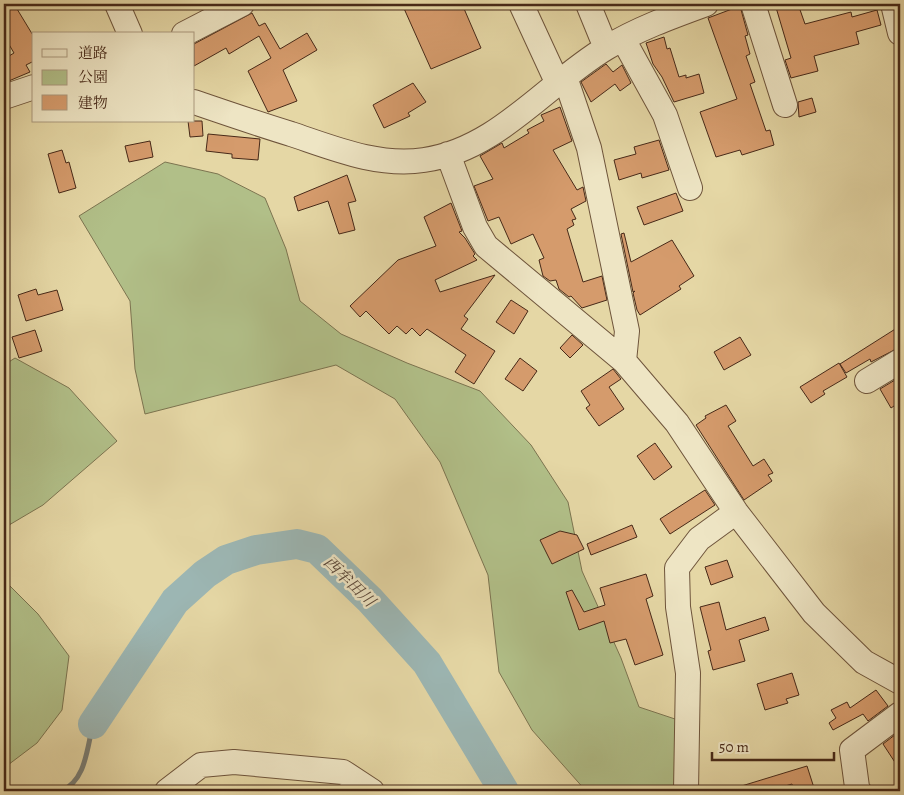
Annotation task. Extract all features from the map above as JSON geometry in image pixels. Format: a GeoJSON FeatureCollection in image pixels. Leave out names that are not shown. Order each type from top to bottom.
{"type":"FeatureCollection","features":[{"type":"Feature","properties":{"kind":"street"},"geometry":{"type":"LineString","coordinates":[[117,4],[129,32]]}},
{"type":"Feature","properties":{"kind":"street"},"geometry":{"type":"LineString","coordinates":[[188,32],[242,4]]}},
{"type":"Feature","properties":{"kind":"street"},"geometry":{"type":"LineString","coordinates":[[588,4],[665,115],[690,188]]}},
{"type":"Feature","properties":{"kind":"street"},"geometry":{"type":"LineString","coordinates":[[195,102],[351,154],[378,159],[422,161],[473,145],[614,44],[706,4]]}},
{"type":"Feature","properties":{"kind":"street"},"geometry":{"type":"LineString","coordinates":[[753,4],[785,105]]}},
{"type":"Feature","properties":{"kind":"street"},"geometry":{"type":"LineString","coordinates":[[893,4],[900,33]]}},
{"type":"Feature","properties":{"kind":"street"},"geometry":{"type":"LineString","coordinates":[[522,6],[561,81],[589,148],[627,331],[624,361]]}},
{"type":"Feature","properties":{"kind":"street"},"geometry":{"type":"LineString","coordinates":[[4,97],[32,89]]}},
{"type":"Feature","properties":{"kind":"street"},"geometry":{"type":"LineString","coordinates":[[448,154],[475,226],[486,246],[624,361],[677,423],[736,512],[814,613],[864,662],[900,682]]}},
{"type":"Feature","properties":{"kind":"street"},"geometry":{"type":"LineString","coordinates":[[867,381],[900,361]]}},
{"type":"Feature","properties":{"kind":"street"},"geometry":{"type":"LineString","coordinates":[[686,791],[688,673],[678,607],[677,568],[699,539],[736,512]]}},
{"type":"Feature","properties":{"kind":"street"},"geometry":{"type":"LineString","coordinates":[[854,790],[852,750],[900,714]]}},
{"type":"Feature","properties":{"kind":"street"},"geometry":{"type":"LineString","coordinates":[[167,791],[201,764],[234,762],[343,772],[372,791]]}},
{"type":"Feature","properties":{"kind":"green space"},"geometry":{"type":"Polygon","coordinates":[[[165,162],[218,174],[265,198],[286,249],[300,301],[341,334],[407,363],[480,391],[531,445],[568,502],[582,571],[621,658],[639,707],[693,725],[697,791],[586,791],[532,730],[499,672],[488,575],[440,462],[395,399],[336,365],[145,414],[135,369],[130,301],[79,216],[165,162]]]}},
{"type":"Feature","properties":{"kind":"green space"},"geometry":{"type":"Polygon","coordinates":[[[15,358],[69,388],[117,441],[43,505],[4,528],[4,365],[15,358]]]}},
{"type":"Feature","properties":{"kind":"green space"},"geometry":{"type":"Polygon","coordinates":[[[4,575],[8,584],[38,614],[69,656],[62,710],[37,743],[4,768],[4,575]]]}},
{"type":"Feature","properties":{"kind":"building"},"geometry":{"type":"Polygon","coordinates":[[[4,4],[14,4],[32,34],[32,62],[26,65],[30,72],[4,83],[4,59],[14,53],[4,36],[4,4]]]}},
{"type":"Feature","properties":{"kind":"building"},"geometry":{"type":"Polygon","coordinates":[[[402,4],[462,4],[481,48],[431,69],[402,4]]]}},
{"type":"Feature","properties":{"kind":"building"},"geometry":{"type":"Polygon","coordinates":[[[775,4],[798,4],[805,24],[851,12],[852,17],[877,10],[881,25],[856,32],[859,44],[814,56],[818,71],[791,78],[785,60],[791,58],[775,4]]]}},
{"type":"Feature","properties":{"kind":"building"},"geometry":{"type":"Polygon","coordinates":[[[740,6],[748,35],[745,36],[750,54],[746,56],[755,82],[750,84],[766,131],[770,130],[774,145],[742,155],[740,150],[716,157],[700,112],[737,99],[708,18],[740,6]]]}},
{"type":"Feature","properties":{"kind":"building"},"geometry":{"type":"Polygon","coordinates":[[[252,13],[259,26],[265,23],[280,49],[307,33],[317,50],[283,70],[297,101],[268,112],[248,71],[271,58],[259,36],[229,54],[226,48],[195,65],[195,43],[252,13]]]}},
{"type":"Feature","properties":{"kind":"building"},"geometry":{"type":"Polygon","coordinates":[[[664,37],[667,49],[670,48],[679,77],[686,75],[686,78],[699,74],[704,93],[674,102],[662,77],[653,64],[646,43],[664,37]]]}},
{"type":"Feature","properties":{"kind":"building"},"geometry":{"type":"Polygon","coordinates":[[[606,64],[613,72],[622,65],[631,83],[620,91],[615,84],[591,102],[581,82],[606,64]]]}},
{"type":"Feature","properties":{"kind":"building"},"geometry":{"type":"Polygon","coordinates":[[[413,83],[426,102],[408,113],[410,116],[384,128],[373,105],[413,83]]]}},
{"type":"Feature","properties":{"kind":"building"},"geometry":{"type":"Polygon","coordinates":[[[812,98],[816,112],[799,117],[798,102],[812,98]]]}},
{"type":"Feature","properties":{"kind":"building"},"geometry":{"type":"Polygon","coordinates":[[[560,107],[572,141],[553,150],[577,190],[583,187],[586,201],[571,209],[576,219],[572,220],[574,225],[567,229],[583,282],[602,276],[607,300],[582,308],[571,296],[569,297],[559,289],[556,280],[550,281],[543,276],[539,260],[544,258],[533,234],[511,244],[499,217],[488,221],[474,186],[493,179],[480,156],[502,143],[504,148],[529,133],[527,130],[544,121],[541,115],[560,107]]]}},
{"type":"Feature","properties":{"kind":"building"},"geometry":{"type":"Polygon","coordinates":[[[202,121],[203,136],[190,137],[188,122],[202,121]]]}},
{"type":"Feature","properties":{"kind":"building"},"geometry":{"type":"Polygon","coordinates":[[[208,134],[260,139],[258,160],[232,158],[232,154],[206,151],[208,134]]]}},
{"type":"Feature","properties":{"kind":"building"},"geometry":{"type":"Polygon","coordinates":[[[659,140],[669,170],[642,178],[641,173],[619,180],[614,160],[636,154],[634,147],[659,140]]]}},
{"type":"Feature","properties":{"kind":"building"},"geometry":{"type":"Polygon","coordinates":[[[150,141],[153,157],[129,162],[125,146],[150,141]]]}},
{"type":"Feature","properties":{"kind":"building"},"geometry":{"type":"Polygon","coordinates":[[[62,150],[66,163],[69,162],[76,188],[59,193],[48,154],[62,150]]]}},
{"type":"Feature","properties":{"kind":"building"},"geometry":{"type":"Polygon","coordinates":[[[347,175],[356,201],[348,203],[355,230],[339,234],[328,201],[298,211],[294,197],[347,175]]]}},
{"type":"Feature","properties":{"kind":"building"},"geometry":{"type":"Polygon","coordinates":[[[676,193],[683,211],[644,225],[637,207],[676,193]]]}},
{"type":"Feature","properties":{"kind":"building"},"geometry":{"type":"Polygon","coordinates":[[[451,203],[462,231],[459,232],[465,238],[475,254],[473,256],[477,260],[435,280],[440,292],[495,275],[464,316],[468,319],[461,329],[495,351],[474,384],[455,372],[466,355],[427,329],[420,336],[412,328],[406,334],[397,326],[389,334],[366,311],[360,317],[350,306],[398,260],[436,246],[424,217],[451,203]]]}},
{"type":"Feature","properties":{"kind":"building"},"geometry":{"type":"Polygon","coordinates":[[[624,233],[631,262],[672,240],[694,276],[679,286],[681,289],[640,315],[633,293],[635,291],[633,292],[621,234],[624,233]]]}},
{"type":"Feature","properties":{"kind":"building"},"geometry":{"type":"Polygon","coordinates":[[[36,289],[38,295],[57,290],[63,310],[26,321],[18,295],[36,289]]]}},
{"type":"Feature","properties":{"kind":"building"},"geometry":{"type":"Polygon","coordinates":[[[511,300],[528,311],[514,334],[496,322],[511,300]]]}},
{"type":"Feature","properties":{"kind":"building"},"geometry":{"type":"Polygon","coordinates":[[[900,326],[900,347],[871,362],[870,359],[846,373],[840,364],[900,326]]]}},
{"type":"Feature","properties":{"kind":"building"},"geometry":{"type":"Polygon","coordinates":[[[35,330],[42,351],[19,358],[12,337],[35,330]]]}},
{"type":"Feature","properties":{"kind":"building"},"geometry":{"type":"Polygon","coordinates":[[[572,335],[583,345],[570,358],[560,348],[572,335]]]}},
{"type":"Feature","properties":{"kind":"building"},"geometry":{"type":"Polygon","coordinates":[[[740,337],[751,355],[724,370],[714,352],[740,337]]]}},
{"type":"Feature","properties":{"kind":"building"},"geometry":{"type":"Polygon","coordinates":[[[520,358],[537,371],[523,391],[505,379],[520,358]]]}},
{"type":"Feature","properties":{"kind":"building"},"geometry":{"type":"Polygon","coordinates":[[[839,363],[847,377],[823,391],[825,394],[811,403],[800,387],[839,363]]]}},
{"type":"Feature","properties":{"kind":"building"},"geometry":{"type":"Polygon","coordinates":[[[613,369],[621,379],[609,387],[624,409],[599,426],[586,408],[590,405],[581,391],[613,369]]]}},
{"type":"Feature","properties":{"kind":"building"},"geometry":{"type":"Polygon","coordinates":[[[900,377],[900,402],[891,408],[880,389],[900,377]]]}},
{"type":"Feature","properties":{"kind":"building"},"geometry":{"type":"Polygon","coordinates":[[[726,405],[736,421],[728,426],[753,466],[764,459],[773,473],[768,475],[772,481],[744,500],[696,425],[706,418],[705,416],[726,405]]]}},
{"type":"Feature","properties":{"kind":"building"},"geometry":{"type":"Polygon","coordinates":[[[655,443],[672,467],[654,480],[637,456],[655,443]]]}},
{"type":"Feature","properties":{"kind":"building"},"geometry":{"type":"Polygon","coordinates":[[[705,490],[715,505],[670,534],[660,519],[705,490]]]}},
{"type":"Feature","properties":{"kind":"building"},"geometry":{"type":"Polygon","coordinates":[[[632,525],[637,537],[591,555],[587,544],[632,525]]]}},
{"type":"Feature","properties":{"kind":"building"},"geometry":{"type":"Polygon","coordinates":[[[560,531],[577,535],[584,549],[552,564],[540,540],[560,531]]]}},
{"type":"Feature","properties":{"kind":"building"},"geometry":{"type":"Polygon","coordinates":[[[727,560],[733,577],[711,585],[705,567],[727,560]]]}},
{"type":"Feature","properties":{"kind":"building"},"geometry":{"type":"Polygon","coordinates":[[[646,574],[653,596],[646,599],[663,655],[635,665],[626,639],[610,643],[604,621],[579,630],[566,592],[572,590],[584,612],[605,605],[600,588],[646,574]]]}},
{"type":"Feature","properties":{"kind":"building"},"geometry":{"type":"Polygon","coordinates":[[[719,602],[726,630],[765,617],[769,630],[739,640],[745,661],[713,670],[708,651],[711,650],[700,607],[719,602]]]}},
{"type":"Feature","properties":{"kind":"building"},"geometry":{"type":"Polygon","coordinates":[[[792,673],[799,695],[786,699],[788,703],[765,710],[757,684],[792,673]]]}},
{"type":"Feature","properties":{"kind":"building"},"geometry":{"type":"Polygon","coordinates":[[[876,690],[888,706],[868,721],[863,714],[833,730],[829,723],[836,718],[831,710],[847,702],[850,708],[876,690]]]}},
{"type":"Feature","properties":{"kind":"building"},"geometry":{"type":"Polygon","coordinates":[[[900,731],[900,770],[883,744],[900,731]]]}},
{"type":"Feature","properties":{"kind":"building"},"geometry":{"type":"Polygon","coordinates":[[[807,766],[815,791],[794,791],[792,784],[768,791],[736,791],[735,788],[807,766]]]}},
{"type":"Feature","properties":{"kind":"waterway","name":"西牟田川"},"geometry":{"type":"LineString","coordinates":[[93,724],[175,601],[205,574],[226,560],[256,550],[297,544],[317,549],[370,600],[427,663],[504,791]]}},
{"type":"Feature","properties":{"kind":"waterway"},"geometry":{"type":"LineString","coordinates":[[61,791],[76,780],[81,772],[93,724]]}}]}
